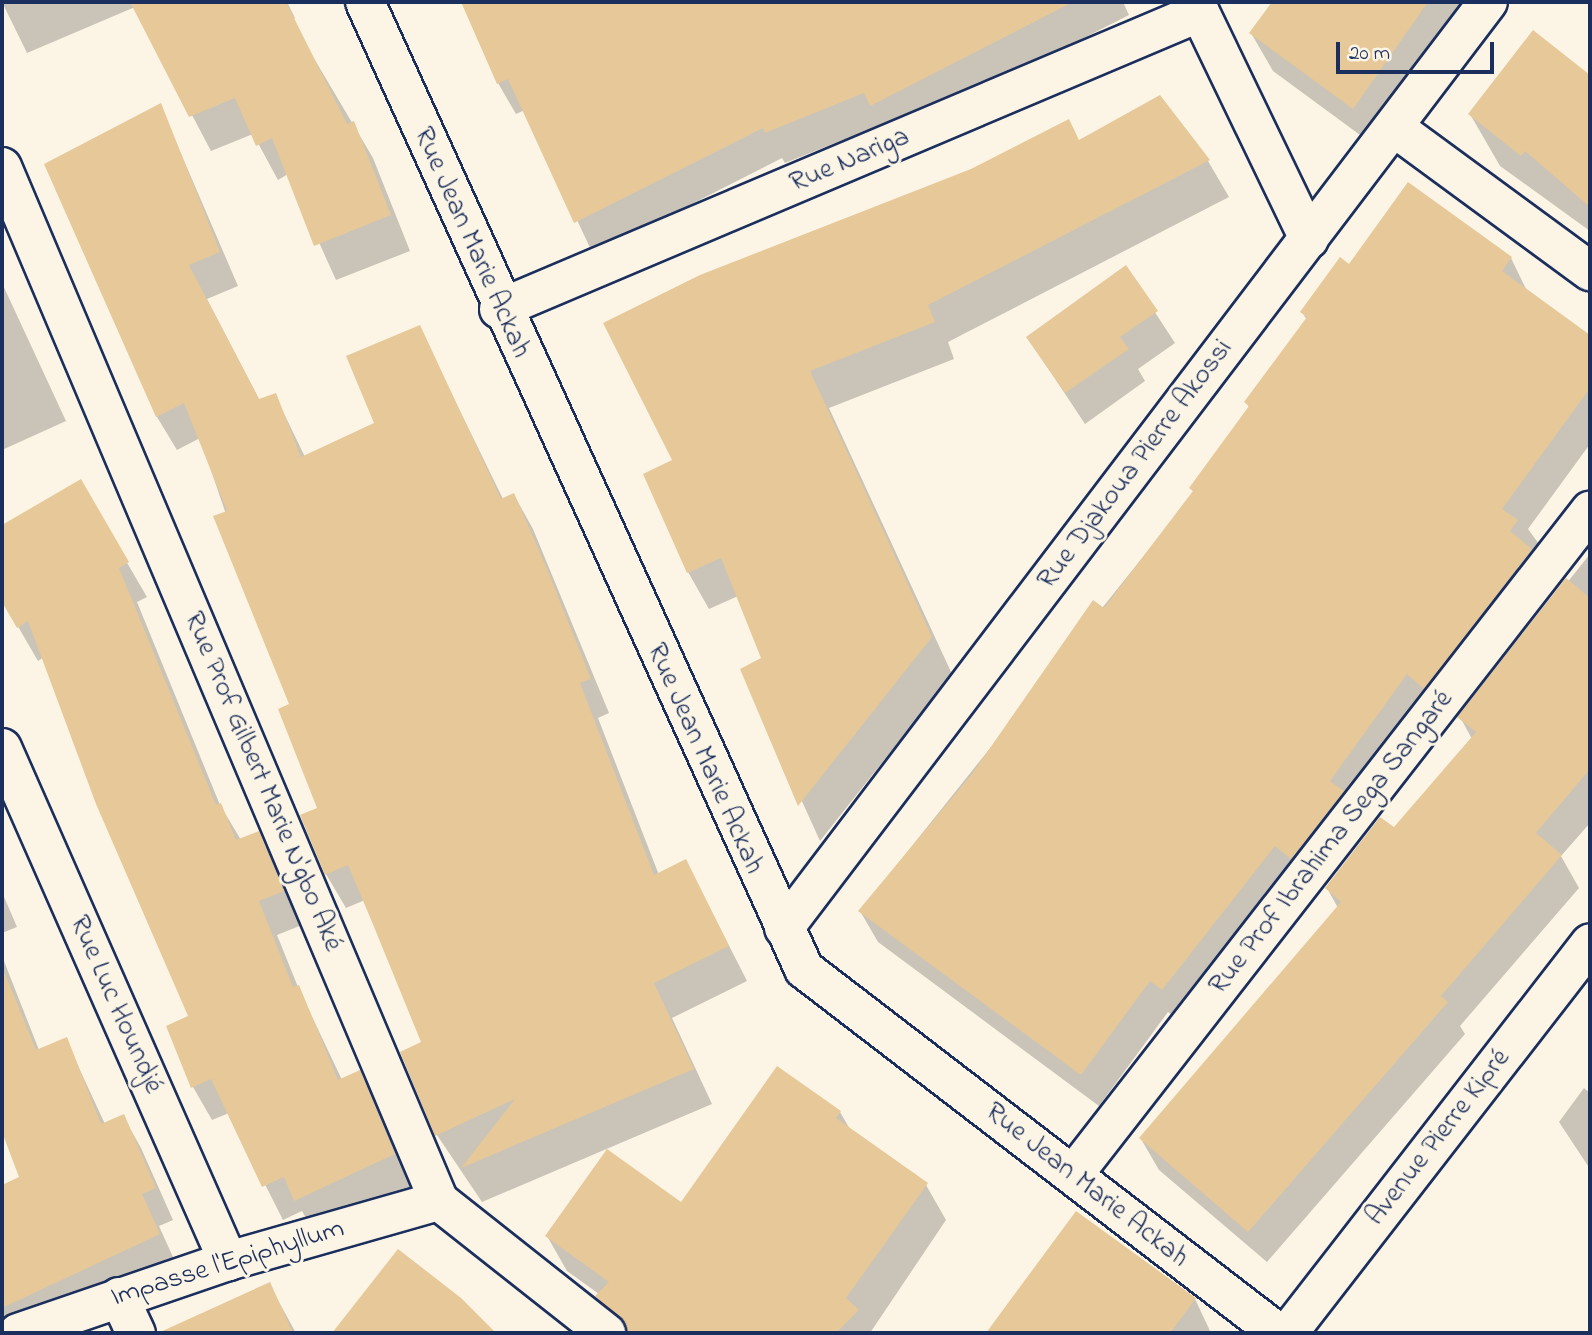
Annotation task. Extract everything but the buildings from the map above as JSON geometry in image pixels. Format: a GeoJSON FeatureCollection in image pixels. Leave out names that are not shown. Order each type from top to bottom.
{"type":"FeatureCollection","features":[{"type":"Feature","properties":{"kind":"street","name":"Rue Jean Marie Ackah"},"geometry":{"type":"LineString","coordinates":[[365,2],[499,309],[804,969],[1278,1333]]}},
{"type":"Feature","properties":{"kind":"street","name":"Rue Djakoua Pierre Akossi"},"geometry":{"type":"LineString","coordinates":[[784,928],[1395,128],[1488,2]]}},
{"type":"Feature","properties":{"kind":"street","name":"Rue Nariga"},"geometry":{"type":"LineString","coordinates":[[499,309],[1197,7]]}},
{"type":"Feature","properties":{"kind":"street"},"geometry":{"type":"LineString","coordinates":[[1197,7],[1309,239]]}},
{"type":"Feature","properties":{"kind":"street"},"geometry":{"type":"LineString","coordinates":[[1395,128],[1590,271]]}},
{"type":"Feature","properties":{"kind":"street","name":"Rue Prof Gilbert Marie N'gbo Aké"},"geometry":{"type":"LineString","coordinates":[[2,167],[439,1201],[606,1333]]}},
{"type":"Feature","properties":{"kind":"street","name":"Rue Prof Ibrahima Sega Sangaré"},"geometry":{"type":"LineString","coordinates":[[1073,1175],[1590,511]]}},
{"type":"Feature","properties":{"kind":"street","name":"Rue Luc Houndjé"},"geometry":{"type":"LineString","coordinates":[[2,748],[229,1261]]}},
{"type":"Feature","properties":{"kind":"street","name":"Avenue Pierre Kipré"},"geometry":{"type":"LineString","coordinates":[[1288,1333],[1590,943]]}},
{"type":"Feature","properties":{"kind":"street","name":"Impasse l'Epiphyllum"},"geometry":{"type":"LineString","coordinates":[[18,1333],[229,1261],[439,1201]]}},
{"type":"Feature","properties":{"kind":"street"},"geometry":{"type":"LineString","coordinates":[[119,1297],[136,1333]]}}]}
